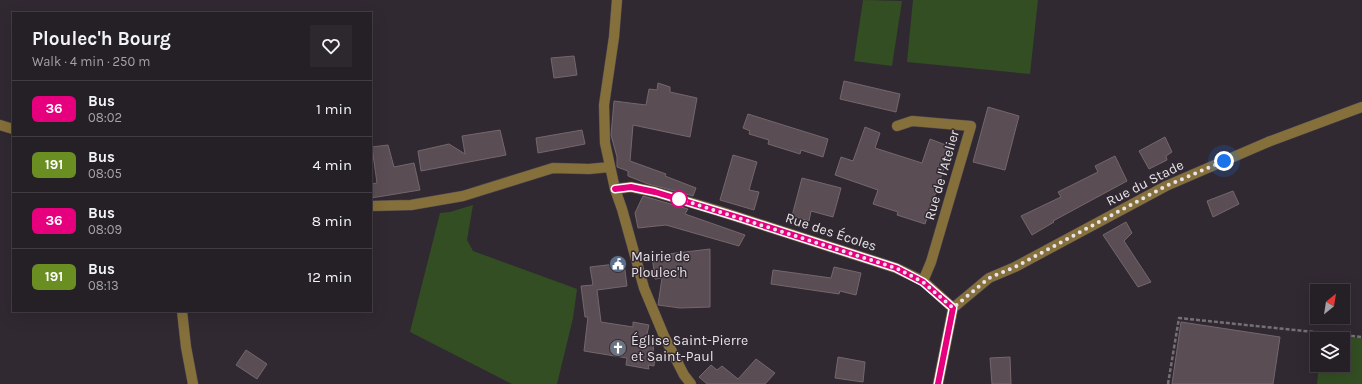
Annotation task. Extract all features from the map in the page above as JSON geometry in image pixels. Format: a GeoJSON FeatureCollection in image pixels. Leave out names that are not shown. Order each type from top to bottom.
{"type":"FeatureCollection","features":[{"type":"Feature","properties":{"kind":"street"},"geometry":{"type":"LineString","coordinates":[[618,0],[604,105],[605,143],[615,189],[647,295],[664,336],[684,375],[691,384]]}},
{"type":"Feature","properties":{"kind":"street","name":"Rue du Stade"},"geometry":{"type":"LineString","coordinates":[[953,308],[989,278],[1015,267],[1166,186],[1268,142],[1362,107]]}},
{"type":"Feature","properties":{"kind":"street","name":"Rue de l'Atelier"},"geometry":{"type":"LineString","coordinates":[[897,126],[912,121],[971,126],[931,262],[923,282]]}},
{"type":"Feature","properties":{"kind":"street"},"geometry":{"type":"LineString","coordinates":[[0,125],[12,128]]}},
{"type":"Feature","properties":{"kind":"street"},"geometry":{"type":"LineString","coordinates":[[372,206],[411,204],[463,196],[554,168],[589,169],[610,167]]}},
{"type":"Feature","properties":{"kind":"street","name":"Rue des Écoles"},"geometry":{"type":"LineString","coordinates":[[615,189],[631,187],[719,211],[896,268],[923,282],[953,308]]}},
{"type":"Feature","properties":{"kind":"street"},"geometry":{"type":"LineString","coordinates":[[938,384],[953,308]]}},
{"type":"Feature","properties":{"kind":"street"},"geometry":{"type":"LineString","coordinates":[[182,312],[186,347],[193,384]]}},
{"type":"Feature","properties":{"kind":"path"},"geometry":{"type":"LineString","coordinates":[[1168,384],[1179,318],[1362,337]]}},
{"type":"Feature","properties":{"kind":"green space"},"geometry":{"type":"Polygon","coordinates":[[[863,0],[902,1],[892,66],[854,61],[863,0]]]}},
{"type":"Feature","properties":{"kind":"green space"},"geometry":{"type":"Polygon","coordinates":[[[913,0],[1038,0],[1030,74],[907,62],[913,0]]]}},
{"type":"Feature","properties":{"kind":"green space"},"geometry":{"type":"Polygon","coordinates":[[[473,205],[467,240],[473,251],[577,289],[573,318],[557,384],[512,384],[410,332],[440,213],[450,212],[473,205]]]}},
{"type":"Feature","properties":{"kind":"green space"},"geometry":{"type":"Polygon","coordinates":[[[1350,337],[1362,338],[1362,384],[1317,384],[1318,372],[1350,372],[1350,337]]]}},
{"type":"Feature","properties":{"kind":"building"},"geometry":{"type":"Polygon","coordinates":[[[574,56],[577,75],[554,78],[551,58],[574,56]]]}},
{"type":"Feature","properties":{"kind":"building"},"geometry":{"type":"Polygon","coordinates":[[[844,81],[900,94],[896,112],[840,99],[844,81]]]}},
{"type":"Feature","properties":{"kind":"building"},"geometry":{"type":"Polygon","coordinates":[[[658,83],[670,87],[670,92],[697,98],[690,137],[633,125],[630,161],[666,174],[665,176],[696,188],[693,196],[648,184],[628,176],[628,171],[617,167],[617,157],[611,135],[614,101],[646,105],[649,89],[657,90],[658,83]]]}},
{"type":"Feature","properties":{"kind":"building"},"geometry":{"type":"Polygon","coordinates":[[[988,107],[1019,116],[1005,170],[973,162],[988,107]]]}},
{"type":"Feature","properties":{"kind":"building"},"geometry":{"type":"Polygon","coordinates":[[[748,114],[828,139],[823,157],[801,150],[800,154],[768,144],[769,140],[749,134],[750,131],[743,128],[748,114]]]}},
{"type":"Feature","properties":{"kind":"building"},"geometry":{"type":"Polygon","coordinates":[[[865,127],[880,133],[875,148],[922,163],[930,139],[951,147],[925,224],[897,215],[898,212],[873,204],[878,190],[835,175],[841,157],[853,161],[865,127]]]}},
{"type":"Feature","properties":{"kind":"building"},"geometry":{"type":"Polygon","coordinates":[[[500,130],[506,155],[421,171],[418,151],[449,144],[465,154],[462,136],[500,130]]]}},
{"type":"Feature","properties":{"kind":"building"},"geometry":{"type":"Polygon","coordinates":[[[582,130],[585,144],[538,153],[536,138],[582,130]]]}},
{"type":"Feature","properties":{"kind":"building"},"geometry":{"type":"Polygon","coordinates":[[[1165,137],[1172,152],[1166,156],[1167,160],[1149,169],[1139,151],[1165,137]]]}},
{"type":"Feature","properties":{"kind":"building"},"geometry":{"type":"Polygon","coordinates":[[[388,145],[394,167],[414,163],[420,190],[372,198],[372,184],[377,183],[372,147],[388,145]]]}},
{"type":"Feature","properties":{"kind":"building"},"geometry":{"type":"Polygon","coordinates":[[[733,155],[757,162],[749,190],[759,192],[754,210],[720,200],[733,155]]]}},
{"type":"Feature","properties":{"kind":"building"},"geometry":{"type":"Polygon","coordinates":[[[1115,156],[1127,181],[1053,221],[1054,222],[1032,235],[1021,216],[1061,197],[1058,192],[1098,172],[1095,166],[1115,156]]]}},
{"type":"Feature","properties":{"kind":"building"},"geometry":{"type":"Polygon","coordinates":[[[802,178],[841,188],[833,217],[811,211],[809,221],[792,216],[802,178]]]}},
{"type":"Feature","properties":{"kind":"building"},"geometry":{"type":"Polygon","coordinates":[[[1233,191],[1239,204],[1213,217],[1207,201],[1233,191]]]}},
{"type":"Feature","properties":{"kind":"building"},"geometry":{"type":"Polygon","coordinates":[[[643,196],[688,209],[685,214],[745,235],[739,246],[666,225],[638,228],[635,213],[643,196]]]}},
{"type":"Feature","properties":{"kind":"building"},"geometry":{"type":"Polygon","coordinates":[[[1126,222],[1132,233],[1124,241],[1151,282],[1138,287],[1103,235],[1126,222]]]}},
{"type":"Feature","properties":{"kind":"building"},"geometry":{"type":"Polygon","coordinates":[[[710,249],[710,307],[680,308],[658,305],[662,278],[655,279],[652,256],[710,249]]]}},
{"type":"Feature","properties":{"kind":"building","name":"Église Saint-Pierre et Saint-Paul"},"geometry":{"type":"Polygon","coordinates":[[[624,263],[627,286],[597,290],[601,322],[633,327],[633,322],[649,325],[647,334],[654,338],[653,354],[655,356],[654,366],[648,365],[649,369],[626,365],[627,358],[584,351],[588,317],[585,317],[581,286],[593,285],[590,267],[624,263]]]}},
{"type":"Feature","properties":{"kind":"building"},"geometry":{"type":"Polygon","coordinates":[[[834,267],[861,273],[856,295],[840,291],[839,294],[771,284],[773,270],[831,278],[834,267]]]}},
{"type":"Feature","properties":{"kind":"building"},"geometry":{"type":"Polygon","coordinates":[[[1181,322],[1280,337],[1273,384],[1172,384],[1181,322]]]}},
{"type":"Feature","properties":{"kind":"building"},"geometry":{"type":"Polygon","coordinates":[[[246,350],[267,364],[257,379],[236,365],[246,350]]]}},
{"type":"Feature","properties":{"kind":"building"},"geometry":{"type":"Polygon","coordinates":[[[838,357],[865,362],[863,382],[835,378],[838,357]]]}},
{"type":"Feature","properties":{"kind":"building"},"geometry":{"type":"Polygon","coordinates":[[[1010,357],[1011,384],[992,384],[990,358],[1010,357]]]}},
{"type":"Feature","properties":{"kind":"building"},"geometry":{"type":"Polygon","coordinates":[[[756,359],[775,373],[765,384],[707,384],[699,377],[711,365],[717,370],[722,366],[738,379],[756,359]]]}},
{"type":"Feature","properties":{"kind":"bus line","name":"36"},"geometry":{"type":"LineString","coordinates":[[615,189],[631,187],[655,192],[719,211],[896,268],[923,282],[953,308],[938,384]]}},
{"type":"Feature","properties":{"kind":"place","name":"Mairie de Ploulec'h"},"geometry":{"type":"Point","coordinates":[618,264]}},
{"type":"Feature","properties":{"kind":"place","name":"Église Saint-Pierre et Saint-Paul"},"geometry":{"type":"Point","coordinates":[618,348]}},
{"type":"Feature","properties":{"kind":"route"},"geometry":{"type":"LineString","coordinates":[[679,199],[896,268],[923,282],[953,308],[989,278],[1015,267],[1166,186],[1224,161]]}}]}
